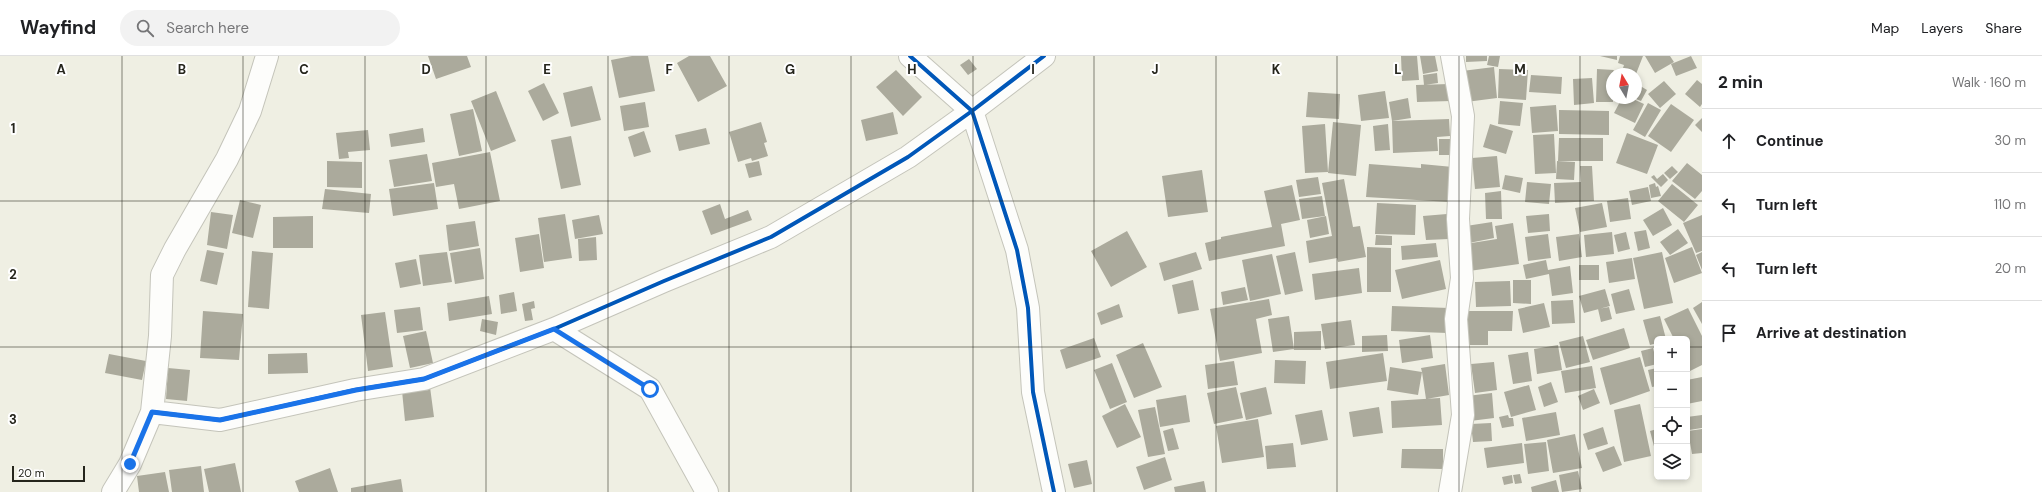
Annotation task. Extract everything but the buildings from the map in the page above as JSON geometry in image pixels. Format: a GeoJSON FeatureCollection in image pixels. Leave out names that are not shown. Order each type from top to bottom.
{"type":"FeatureCollection","features":[{"type":"Feature","properties":{"kind":"street"},"geometry":{"type":"LineString","coordinates":[[113,492],[130,464],[152,412],[160,336],[162,275],[175,249],[227,159],[250,111],[267,56]]}},
{"type":"Feature","properties":{"kind":"street"},"geometry":{"type":"LineString","coordinates":[[910,56],[972,111],[1017,250],[1028,308],[1033,392],[1054,492]]}},
{"type":"Feature","properties":{"kind":"street"},"geometry":{"type":"LineString","coordinates":[[152,412],[220,420],[356,390],[424,379],[554,329],[664,281],[771,237],[908,157],[972,111],[1044,56]]}},
{"type":"Feature","properties":{"kind":"street"},"geometry":{"type":"LineString","coordinates":[[1450,492],[1462,415],[1456,318],[1462,278],[1458,219],[1463,116],[1452,56]]}},
{"type":"Feature","properties":{"kind":"street"},"geometry":{"type":"LineString","coordinates":[[554,329],[650,389],[707,492]]}},
{"type":"Feature","properties":{"kind":"cycle path"},"geometry":{"type":"LineString","coordinates":[[910,56],[972,111],[1017,250],[1028,308],[1033,392],[1054,492]]}},
{"type":"Feature","properties":{"kind":"cycle path"},"geometry":{"type":"LineString","coordinates":[[152,412],[220,420],[355,390],[424,379],[554,329],[664,281],[771,237],[908,157],[972,111],[1044,56]]}},
{"type":"Feature","properties":{"kind":"route"},"geometry":{"type":"LineString","coordinates":[[130,464],[152,412],[220,420],[356,390],[424,379],[554,329],[650,389]]}}]}
